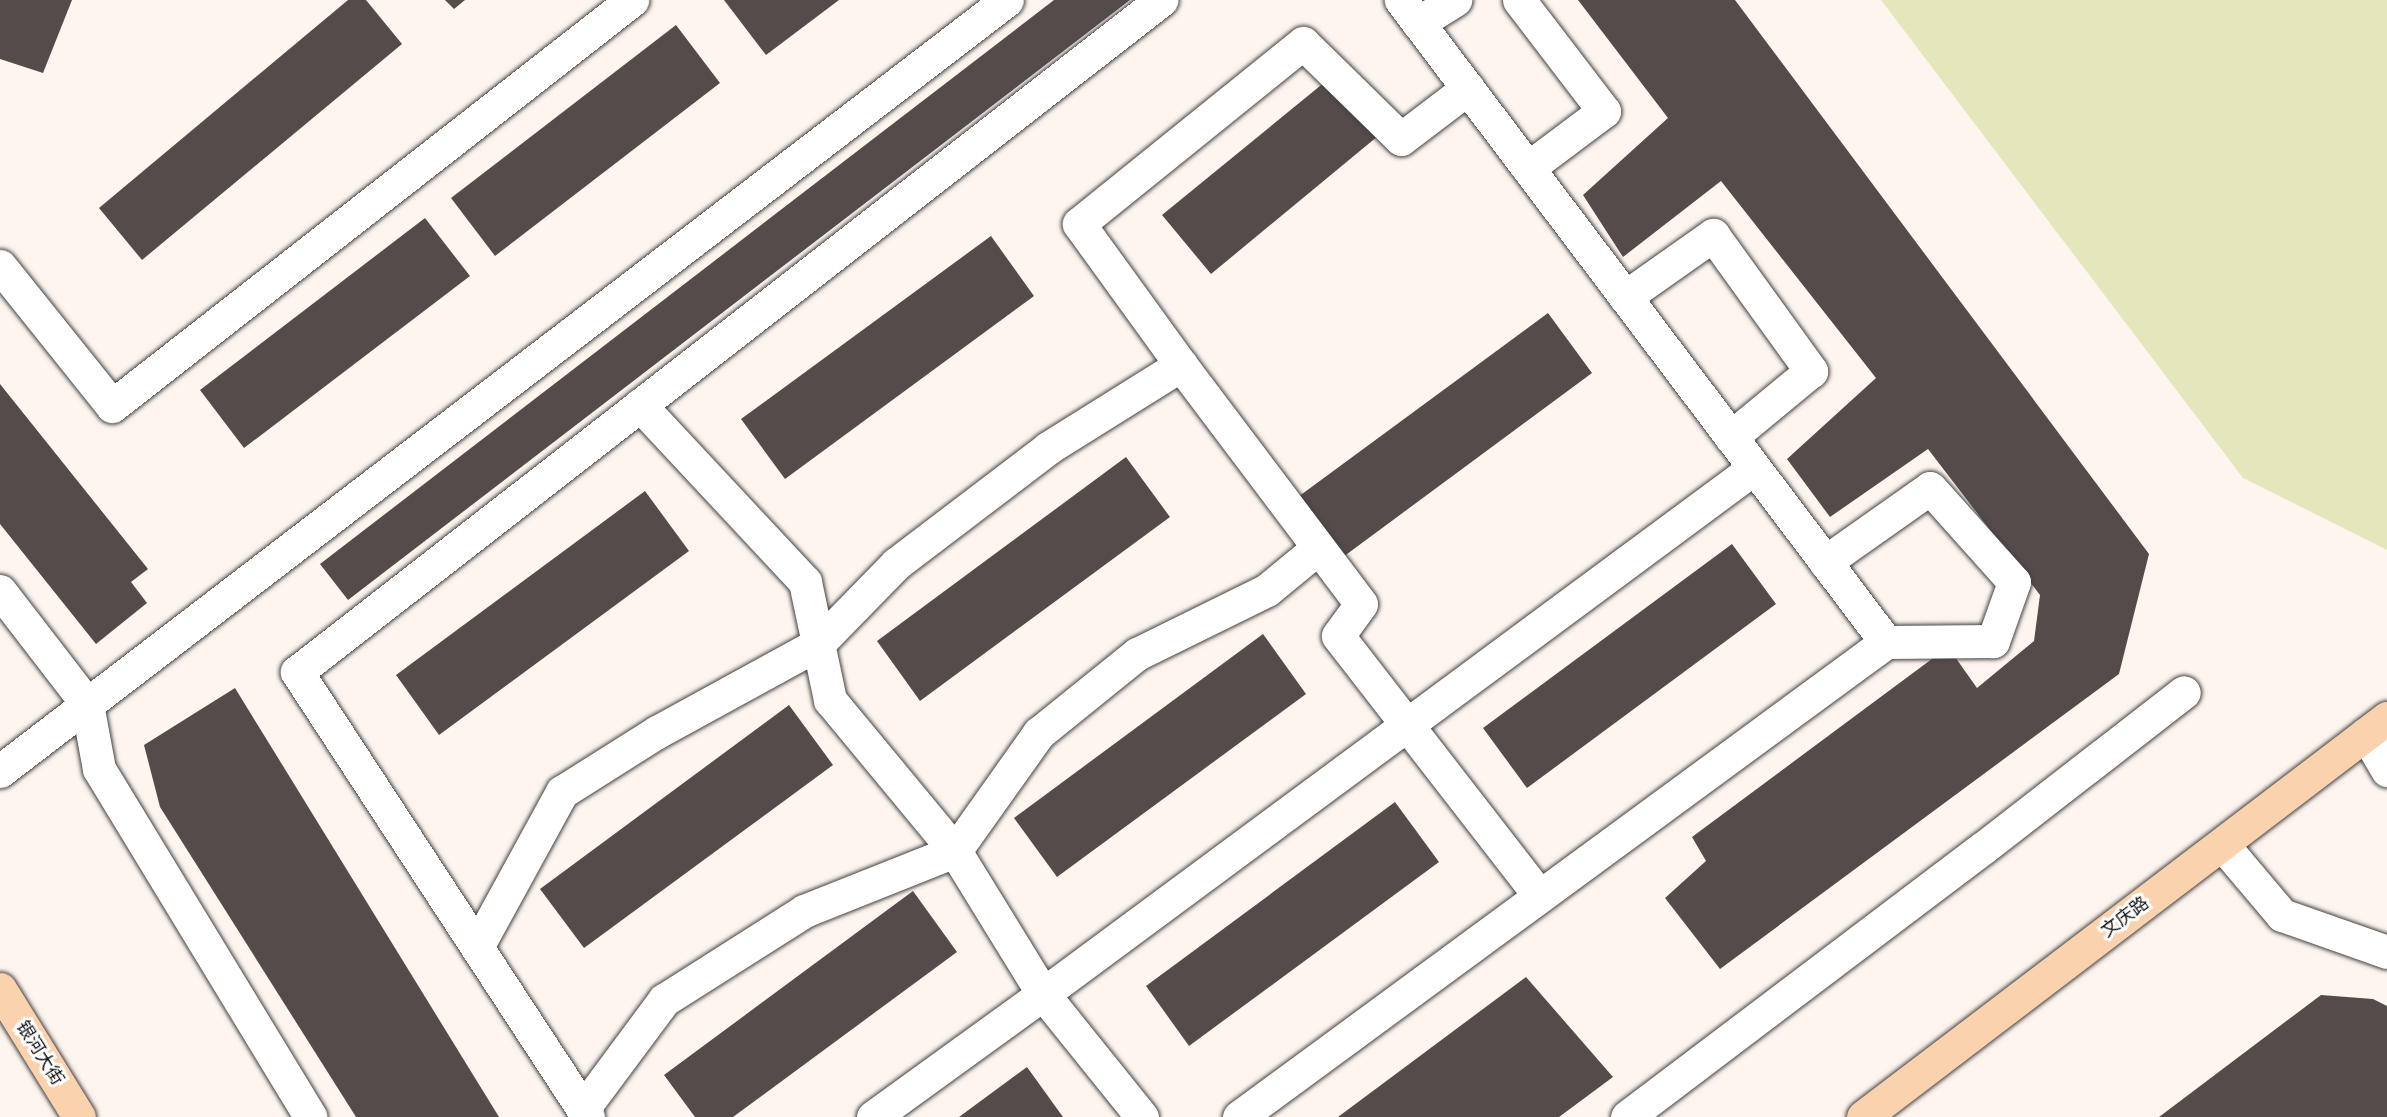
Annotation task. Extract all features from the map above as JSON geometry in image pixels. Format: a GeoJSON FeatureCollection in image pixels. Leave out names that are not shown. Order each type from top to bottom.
{"type":"FeatureCollection","features":[{"type":"Feature","properties":{"kind":"street"},"geometry":{"type":"LineString","coordinates":[[0,266],[112,406],[632,0]]}},
{"type":"Feature","properties":{"kind":"street"},"geometry":{"type":"LineString","coordinates":[[0,771],[1007,0]]}},
{"type":"Feature","properties":{"kind":"street"},"geometry":{"type":"LineString","coordinates":[[1161,0],[297,672],[586,1113],[664,1000],[804,911],[955,851],[1039,734],[1137,654],[1267,590],[1318,548]]}},
{"type":"Feature","properties":{"kind":"street"},"geometry":{"type":"LineString","coordinates":[[1455,0],[1409,11],[1886,642]]}},
{"type":"Feature","properties":{"kind":"street"},"geometry":{"type":"LineString","coordinates":[[1519,0],[1604,111],[1528,168]]}},
{"type":"Feature","properties":{"kind":"street"},"geometry":{"type":"LineString","coordinates":[[1468,88],[1401,139],[1303,43],[1079,224],[1180,365],[1361,604],[1338,636],[1540,896]]}},
{"type":"Feature","properties":{"kind":"street"},"geometry":{"type":"LineString","coordinates":[[1624,297],[1713,235],[1811,370],[1731,437]]}},
{"type":"Feature","properties":{"kind":"street"},"geometry":{"type":"LineString","coordinates":[[477,947],[562,792],[657,732],[818,644],[905,556],[1048,448],[1180,365]]}},
{"type":"Feature","properties":{"kind":"street"},"geometry":{"type":"LineString","coordinates":[[640,405],[805,582],[830,700],[955,851],[1043,994],[1142,1117]]}},
{"type":"Feature","properties":{"kind":"street"},"geometry":{"type":"LineString","coordinates":[[873,1117],[1754,468]]}},
{"type":"Feature","properties":{"kind":"street"},"geometry":{"type":"LineString","coordinates":[[1239,1117],[1886,642],[1993,641],[2014,582],[1930,488],[1826,562]]}},
{"type":"Feature","properties":{"kind":"street"},"geometry":{"type":"LineString","coordinates":[[0,591],[87,704],[99,769],[311,1117]]}},
{"type":"Feature","properties":{"kind":"street"},"geometry":{"type":"LineString","coordinates":[[1627,1117],[1983,848],[2184,692]]}},
{"type":"Feature","properties":{"kind":"street"},"geometry":{"type":"LineString","coordinates":[[2377,726],[2387,770]]}},
{"type":"Feature","properties":{"kind":"street","name":"文庆路"},"geometry":{"type":"LineString","coordinates":[[1863,1117],[2377,726]]}},
{"type":"Feature","properties":{"kind":"street"},"geometry":{"type":"LineString","coordinates":[[2222,844],[2282,915],[2387,952]]}},
{"type":"Feature","properties":{"kind":"street","name":"银河大街"},"geometry":{"type":"LineString","coordinates":[[0,988],[79,1117]]}},
{"type":"Feature","properties":{"kind":"green space"},"geometry":{"type":"Polygon","coordinates":[[[1881,0],[2387,0],[2387,550],[2243,478],[1881,0]]]}},
{"type":"Feature","properties":{"kind":"building"},"geometry":{"type":"Polygon","coordinates":[[[0,0],[72,0],[43,73],[0,59],[0,0]]]}},
{"type":"Feature","properties":{"kind":"building"},"geometry":{"type":"Polygon","coordinates":[[[348,0],[366,0],[402,44],[142,260],[99,208],[348,0]]]}},
{"type":"Feature","properties":{"kind":"building"},"geometry":{"type":"Polygon","coordinates":[[[445,0],[465,0],[454,9],[445,0]]]}},
{"type":"Feature","properties":{"kind":"building"},"geometry":{"type":"Polygon","coordinates":[[[724,0],[839,0],[766,55],[724,0]]]}},
{"type":"Feature","properties":{"kind":"building"},"geometry":{"type":"Polygon","coordinates":[[[1054,0],[1130,0],[348,600],[320,564],[1054,0]]]}},
{"type":"Feature","properties":{"kind":"building"},"geometry":{"type":"Polygon","coordinates":[[[1578,0],[1735,0],[2149,554],[2119,674],[1720,969],[1665,898],[1706,861],[1692,837],[1948,647],[1977,688],[2034,641],[2040,595],[1928,449],[1830,517],[1787,459],[1876,378],[1721,181],[1623,257],[1583,195],[1668,118],[1578,0]]]}},
{"type":"Feature","properties":{"kind":"building"},"geometry":{"type":"Polygon","coordinates":[[[676,25],[720,83],[495,256],[451,198],[676,25]]]}},
{"type":"Feature","properties":{"kind":"building"},"geometry":{"type":"Polygon","coordinates":[[[1331,77],[1378,136],[1211,274],[1162,215],[1331,77]]]}},
{"type":"Feature","properties":{"kind":"building"},"geometry":{"type":"Polygon","coordinates":[[[425,218],[470,276],[244,448],[200,390],[425,218]]]}},
{"type":"Feature","properties":{"kind":"building"},"geometry":{"type":"Polygon","coordinates":[[[991,236],[1034,296],[785,479],[741,419],[991,236]]]}},
{"type":"Feature","properties":{"kind":"building"},"geometry":{"type":"Polygon","coordinates":[[[1548,313],[1592,373],[1343,557],[1298,497],[1548,313]]]}},
{"type":"Feature","properties":{"kind":"building"},"geometry":{"type":"Polygon","coordinates":[[[0,384],[148,569],[131,582],[147,603],[96,644],[0,524],[0,384]]]}},
{"type":"Feature","properties":{"kind":"building"},"geometry":{"type":"Polygon","coordinates":[[[1126,457],[1170,517],[920,701],[877,641],[1126,457]]]}},
{"type":"Feature","properties":{"kind":"building"},"geometry":{"type":"Polygon","coordinates":[[[645,491],[689,551],[439,735],[396,675],[645,491]]]}},
{"type":"Feature","properties":{"kind":"building"},"geometry":{"type":"Polygon","coordinates":[[[1732,544],[1776,604],[1527,788],[1483,728],[1732,544]]]}},
{"type":"Feature","properties":{"kind":"building"},"geometry":{"type":"Polygon","coordinates":[[[1263,634],[1306,694],[1057,877],[1014,818],[1263,634]]]}},
{"type":"Feature","properties":{"kind":"building"},"geometry":{"type":"Polygon","coordinates":[[[235,688],[499,1117],[356,1117],[160,807],[144,745],[235,688]]]}},
{"type":"Feature","properties":{"kind":"building"},"geometry":{"type":"Polygon","coordinates":[[[789,705],[833,765],[584,948],[540,889],[789,705]]]}},
{"type":"Feature","properties":{"kind":"building"},"geometry":{"type":"Polygon","coordinates":[[[1395,802],[1439,862],[1189,1046],[1146,986],[1395,802]]]}},
{"type":"Feature","properties":{"kind":"building"},"geometry":{"type":"Polygon","coordinates":[[[913,891],[957,952],[733,1117],[695,1117],[664,1075],[913,891]]]}},
{"type":"Feature","properties":{"kind":"building"},"geometry":{"type":"Polygon","coordinates":[[[1526,977],[1613,1077],[1559,1117],[1338,1117],[1526,977]]]}},
{"type":"Feature","properties":{"kind":"building"},"geometry":{"type":"Polygon","coordinates":[[[2321,995],[2373,999],[2387,1006],[2387,1117],[2159,1117],[2321,995]]]}},
{"type":"Feature","properties":{"kind":"building"},"geometry":{"type":"Polygon","coordinates":[[[1027,1067],[1063,1117],[959,1117],[1027,1067]]]}}]}
